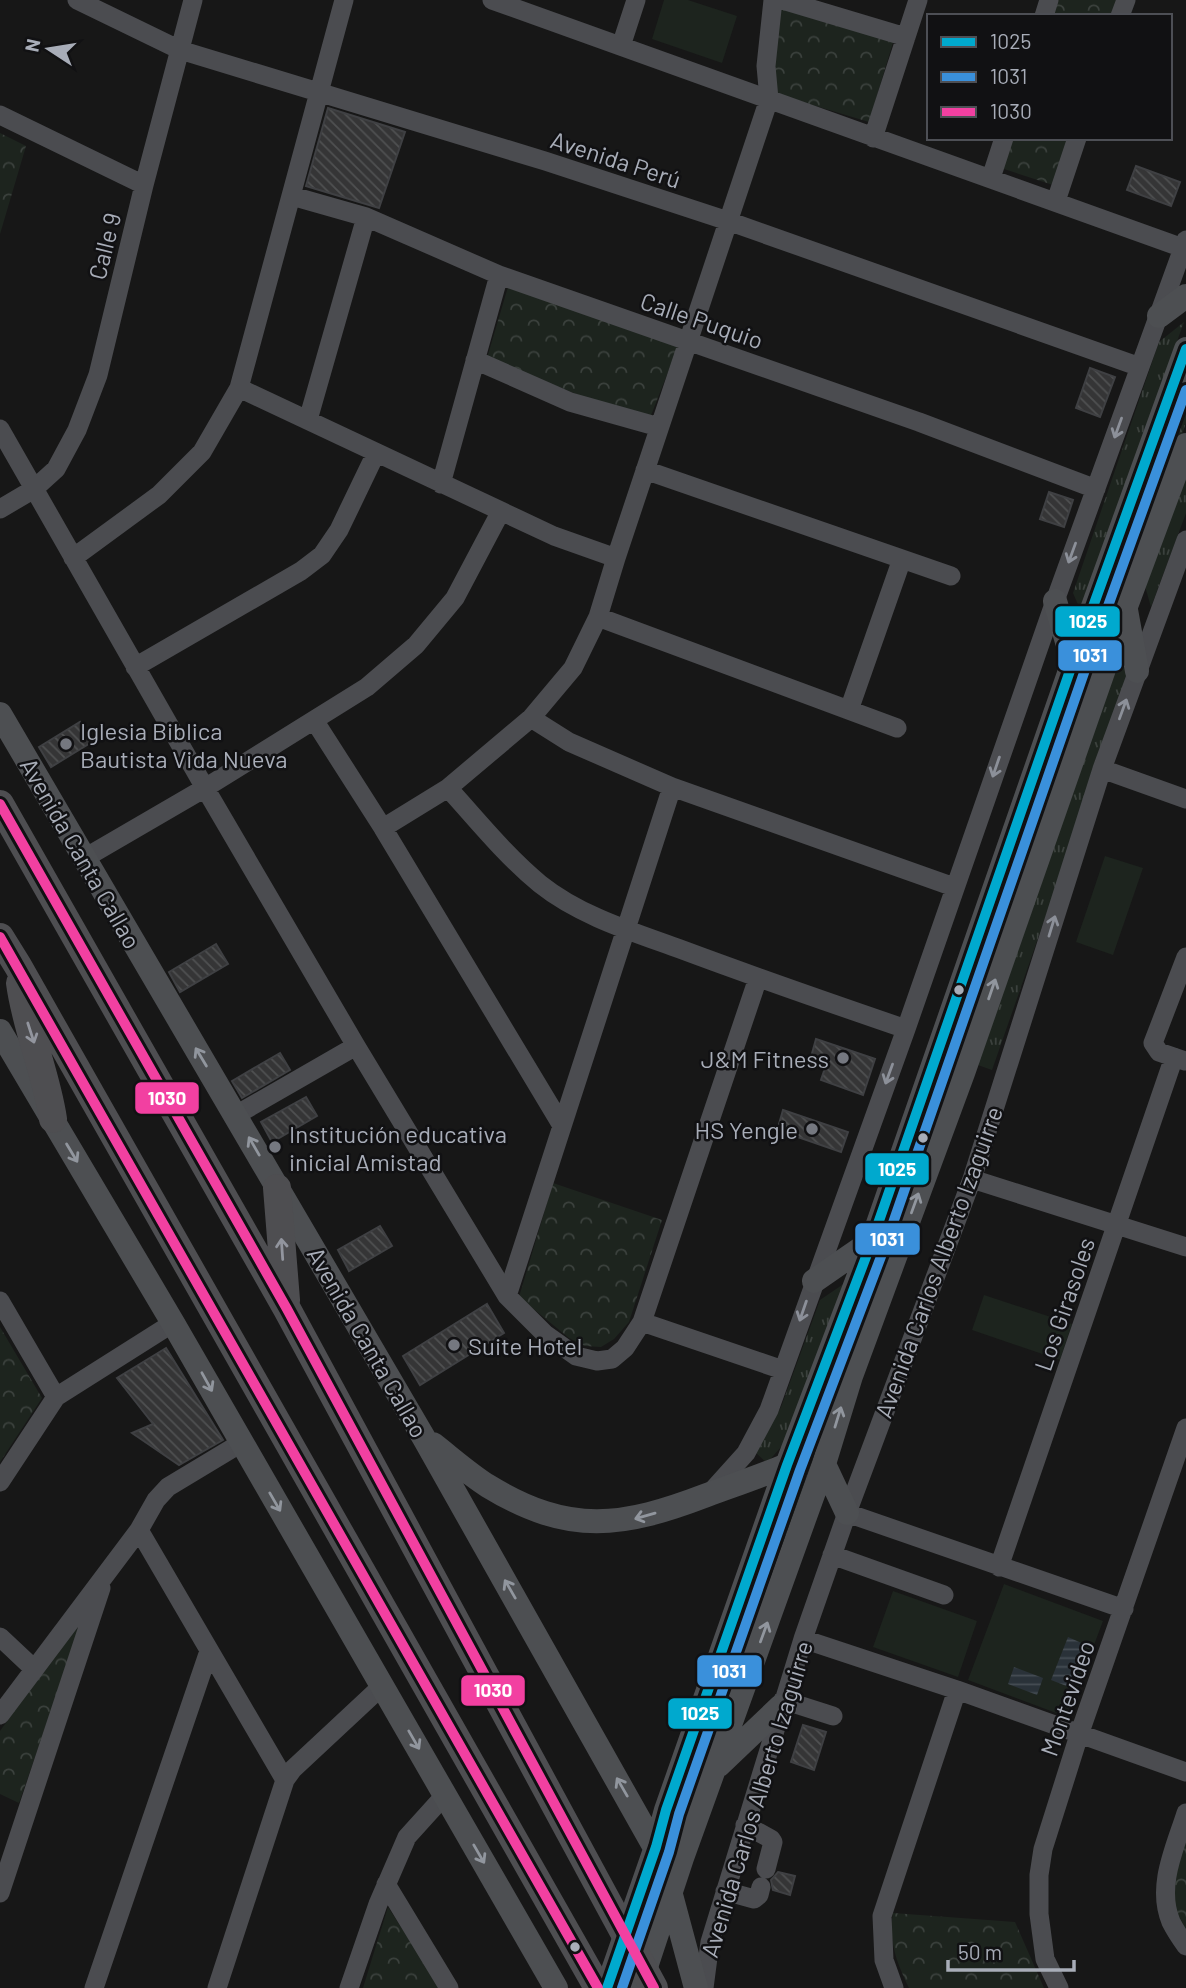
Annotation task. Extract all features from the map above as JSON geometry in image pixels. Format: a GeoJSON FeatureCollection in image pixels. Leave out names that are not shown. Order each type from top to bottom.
{"type":"FeatureCollection","features":[{"type":"Feature","properties":{"kind":"highway","name":"Avenida Canta Callao"},"geometry":{"type":"LineString","coordinates":[[0,804],[287,1309],[626,1932],[646,1982]]}},
{"type":"Feature","properties":{"kind":"highway"},"geometry":{"type":"LineString","coordinates":[[0,937],[598,1988]]}},
{"type":"Feature","properties":{"kind":"highway"},"geometry":{"type":"LineString","coordinates":[[18,966],[24,1012],[48,1087],[52,1119]]}},
{"type":"Feature","properties":{"kind":"highway"},"geometry":{"type":"LineString","coordinates":[[278,1188],[287,1309]]}},
{"type":"Feature","properties":{"kind":"main road"},"geometry":{"type":"LineString","coordinates":[[1159,316],[1186,296]]}},
{"type":"Feature","properties":{"kind":"main road"},"geometry":{"type":"LineString","coordinates":[[607,1988],[656,1847],[666,1810],[788,1465],[872,1241],[1073,662],[1186,349]]}},
{"type":"Feature","properties":{"kind":"main road","name":"Avenida Carlos Alberto Izaguirre"},"geometry":{"type":"LineString","coordinates":[[646,1982],[671,1894],[824,1464],[850,1376],[963,1073],[1125,609],[1186,445]]}},
{"type":"Feature","properties":{"kind":"main road"},"geometry":{"type":"LineString","coordinates":[[1055,601],[1073,662]]}},
{"type":"Feature","properties":{"kind":"main road"},"geometry":{"type":"LineString","coordinates":[[1125,609],[1137,671]]}},
{"type":"Feature","properties":{"kind":"main road","name":"Avenida Canta Callao"},"geometry":{"type":"LineString","coordinates":[[0,714],[424,1438],[656,1847],[696,1988]]}},
{"type":"Feature","properties":{"kind":"main road"},"geometry":{"type":"LineString","coordinates":[[996,886],[1003,903],[1023,903]]}},
{"type":"Feature","properties":{"kind":"main road"},"geometry":{"type":"LineString","coordinates":[[0,1031],[173,1323],[556,1988]]}},
{"type":"Feature","properties":{"kind":"main road"},"geometry":{"type":"LineString","coordinates":[[814,1281],[872,1241]]}},
{"type":"Feature","properties":{"kind":"main road"},"geometry":{"type":"LineString","coordinates":[[824,1368],[844,1365],[850,1376]]}},
{"type":"Feature","properties":{"kind":"main road"},"geometry":{"type":"LineString","coordinates":[[424,1438],[488,1486],[529,1507],[572,1520],[602,1522],[633,1519],[673,1508],[788,1465]]}},
{"type":"Feature","properties":{"kind":"main road"},"geometry":{"type":"LineString","coordinates":[[824,1464],[846,1513]]}},
{"type":"Feature","properties":{"kind":"main road"},"geometry":{"type":"LineString","coordinates":[[716,1768],[781,1704]]}},
{"type":"Feature","properties":{"kind":"street","name":"Avenida Perú"},"geometry":{"type":"LineString","coordinates":[[77,0],[180,50],[545,161],[728,221],[1140,367]]}},
{"type":"Feature","properties":{"kind":"street","name":"Calle 9"},"geometry":{"type":"LineString","coordinates":[[0,509],[34,489],[56,469],[77,430],[98,376],[144,185],[193,0]]}},
{"type":"Feature","properties":{"kind":"street"},"geometry":{"type":"LineString","coordinates":[[73,558],[159,495],[202,452],[239,388],[344,0]]}},
{"type":"Feature","properties":{"kind":"street"},"geometry":{"type":"LineString","coordinates":[[494,0],[873,138],[1185,244],[1055,601],[906,1029],[769,1410],[746,1453],[709,1494]]}},
{"type":"Feature","properties":{"kind":"street"},"geometry":{"type":"LineString","coordinates":[[621,46],[636,0]]}},
{"type":"Feature","properties":{"kind":"street"},"geometry":{"type":"LineString","coordinates":[[383,828],[448,788],[531,718],[573,668],[598,617],[615,558],[769,99],[766,66],[773,0]]}},
{"type":"Feature","properties":{"kind":"street"},"geometry":{"type":"LineString","coordinates":[[782,0],[906,37]]}},
{"type":"Feature","properties":{"kind":"street"},"geometry":{"type":"LineString","coordinates":[[873,138],[918,0]]}},
{"type":"Feature","properties":{"kind":"street"},"geometry":{"type":"LineString","coordinates":[[0,116],[144,185]]}},
{"type":"Feature","properties":{"kind":"street"},"geometry":{"type":"LineString","coordinates":[[991,178],[1003,140]]}},
{"type":"Feature","properties":{"kind":"street"},"geometry":{"type":"LineString","coordinates":[[1056,201],[1076,140]]}},
{"type":"Feature","properties":{"kind":"street","name":"Calle Puquio"},"geometry":{"type":"LineString","coordinates":[[292,196],[366,217],[499,275],[919,422],[1096,489]]}},
{"type":"Feature","properties":{"kind":"street"},"geometry":{"type":"LineString","coordinates":[[308,420],[366,217]]}},
{"type":"Feature","properties":{"kind":"street"},"geometry":{"type":"LineString","coordinates":[[441,484],[499,275]]}},
{"type":"Feature","properties":{"kind":"street"},"geometry":{"type":"LineString","coordinates":[[475,360],[570,402],[659,427]]}},
{"type":"Feature","properties":{"kind":"street"},"geometry":{"type":"LineString","coordinates":[[239,388],[554,536],[615,558]]}},
{"type":"Feature","properties":{"kind":"street"},"geometry":{"type":"LineString","coordinates":[[0,429],[205,788],[507,1296],[545,1334],[576,1356],[597,1361],[612,1359],[625,1348],[642,1322],[758,978]]}},
{"type":"Feature","properties":{"kind":"street"},"geometry":{"type":"LineString","coordinates":[[135,667],[301,572],[322,555],[339,530],[376,453]]}},
{"type":"Feature","properties":{"kind":"street"},"geometry":{"type":"LineString","coordinates":[[645,470],[951,576]]}},
{"type":"Feature","properties":{"kind":"street"},"geometry":{"type":"LineString","coordinates":[[83,859],[205,788],[367,687],[416,645],[454,598],[501,512]]}},
{"type":"Feature","properties":{"kind":"street","name":"Avenida Carlos Alberto Izaguirre"},"geometry":{"type":"LineString","coordinates":[[704,1988],[710,1942],[781,1704],[846,1513],[972,1179],[1102,769],[1186,540]]}},
{"type":"Feature","properties":{"kind":"street"},"geometry":{"type":"LineString","coordinates":[[849,710],[902,559]]}},
{"type":"Feature","properties":{"kind":"street"},"geometry":{"type":"LineString","coordinates":[[598,617],[897,728]]}},
{"type":"Feature","properties":{"kind":"street"},"geometry":{"type":"LineString","coordinates":[[531,718],[569,742],[672,787],[954,887]]}},
{"type":"Feature","properties":{"kind":"street"},"geometry":{"type":"LineString","coordinates":[[314,720],[383,828],[561,1125]]}},
{"type":"Feature","properties":{"kind":"street"},"geometry":{"type":"LineString","coordinates":[[1102,769],[1186,799]]}},
{"type":"Feature","properties":{"kind":"street"},"geometry":{"type":"LineString","coordinates":[[507,1296],[672,787]]}},
{"type":"Feature","properties":{"kind":"street"},"geometry":{"type":"LineString","coordinates":[[448,788],[510,857],[542,885],[580,909],[625,929],[758,978],[906,1029]]}},
{"type":"Feature","properties":{"kind":"street"},"geometry":{"type":"LineString","coordinates":[[1180,1060],[1159,1052],[1153,1043],[1186,957]]}},
{"type":"Feature","properties":{"kind":"street"},"geometry":{"type":"LineString","coordinates":[[236,1115],[356,1046]]}},
{"type":"Feature","properties":{"kind":"street","name":"Los Girasoles"},"geometry":{"type":"LineString","coordinates":[[999,1567],[1118,1224],[1180,1060]]}},
{"type":"Feature","properties":{"kind":"street"},"geometry":{"type":"LineString","coordinates":[[972,1179],[1186,1247]]}},
{"type":"Feature","properties":{"kind":"street"},"geometry":{"type":"LineString","coordinates":[[0,1301],[56,1397]]}},
{"type":"Feature","properties":{"kind":"street"},"geometry":{"type":"LineString","coordinates":[[642,1322],[783,1370]]}},
{"type":"Feature","properties":{"kind":"street"},"geometry":{"type":"LineString","coordinates":[[1,1479],[56,1397],[173,1323]]}},
{"type":"Feature","properties":{"kind":"street","name":"Montevideo"},"geometry":{"type":"LineString","coordinates":[[1059,1988],[1045,1959],[1039,1914],[1039,1875],[1043,1849],[1079,1735],[1185,1437]]}},
{"type":"Feature","properties":{"kind":"street"},"geometry":{"type":"LineString","coordinates":[[0,1716],[33,1668],[139,1530],[156,1500],[168,1486],[241,1443]]}},
{"type":"Feature","properties":{"kind":"street"},"geometry":{"type":"LineString","coordinates":[[846,1513],[1124,1609]]}},
{"type":"Feature","properties":{"kind":"street"},"geometry":{"type":"LineString","coordinates":[[139,1530],[285,1780]]}},
{"type":"Feature","properties":{"kind":"street"},"geometry":{"type":"LineString","coordinates":[[832,1555],[944,1595]]}},
{"type":"Feature","properties":{"kind":"street"},"geometry":{"type":"LineString","coordinates":[[0,1893],[105,1575]]}},
{"type":"Feature","properties":{"kind":"street"},"geometry":{"type":"LineString","coordinates":[[0,1637],[33,1668]]}},
{"type":"Feature","properties":{"kind":"street"},"geometry":{"type":"LineString","coordinates":[[803,1639],[957,1690],[1186,1772]]}},
{"type":"Feature","properties":{"kind":"street"},"geometry":{"type":"LineString","coordinates":[[94,1988],[209,1651]]}},
{"type":"Feature","properties":{"kind":"street"},"geometry":{"type":"LineString","coordinates":[[217,1988],[285,1780],[293,1769],[382,1686]]}},
{"type":"Feature","properties":{"kind":"street"},"geometry":{"type":"LineString","coordinates":[[894,1988],[884,1960],[882,1916],[957,1690]]}},
{"type":"Feature","properties":{"kind":"street"},"geometry":{"type":"LineString","coordinates":[[781,1704],[833,1716]]}},
{"type":"Feature","properties":{"kind":"street"},"geometry":{"type":"LineString","coordinates":[[349,1988],[386,1884],[407,1837],[445,1795]]}},
{"type":"Feature","properties":{"kind":"street"},"geometry":{"type":"LineString","coordinates":[[1186,1813],[1167,1871],[1165,1892],[1171,1922],[1186,1946]]}},
{"type":"Feature","properties":{"kind":"street"},"geometry":{"type":"LineString","coordinates":[[725,1891],[754,1899],[759,1895],[773,1842],[745,1825]]}},
{"type":"Feature","properties":{"kind":"street"},"geometry":{"type":"LineString","coordinates":[[386,1884],[449,1988]]}},
{"type":"Feature","properties":{"kind":"green space"},"geometry":{"type":"Polygon","coordinates":[[[664,0],[688,0],[737,16],[722,63],[652,39],[664,0]]]}},
{"type":"Feature","properties":{"kind":"green space"},"geometry":{"type":"Polygon","coordinates":[[[1056,0],[1117,0],[1112,14],[1052,14],[1056,0]]]}},
{"type":"Feature","properties":{"kind":"green space"},"geometry":{"type":"Polygon","coordinates":[[[780,5],[894,39],[869,122],[776,94],[772,66],[780,5]]]}},
{"type":"Feature","properties":{"kind":"green space"},"geometry":{"type":"Polygon","coordinates":[[[0,133],[26,146],[0,234],[0,133]]]}},
{"type":"Feature","properties":{"kind":"green space"},"geometry":{"type":"Polygon","coordinates":[[[1009,140],[1068,140],[1053,185],[1001,168],[1009,140]]]}},
{"type":"Feature","properties":{"kind":"green space"},"geometry":{"type":"Polygon","coordinates":[[[508,287],[679,344],[648,423],[487,358],[508,287]]]}},
{"type":"Feature","properties":{"kind":"green space"},"geometry":{"type":"Polygon","coordinates":[[[1184,322],[1080,609],[1073,593],[1159,342],[1184,322]]]}},
{"type":"Feature","properties":{"kind":"green space"},"geometry":{"type":"Polygon","coordinates":[[[1186,388],[1186,423],[1022,882],[1011,878],[1186,388]]]}},
{"type":"Feature","properties":{"kind":"green space"},"geometry":{"type":"Polygon","coordinates":[[[1186,473],[1186,513],[1151,607],[1145,586],[1186,473]]]}},
{"type":"Feature","properties":{"kind":"green space"},"geometry":{"type":"Polygon","coordinates":[[[1128,635],[1136,657],[992,1070],[978,1065],[1128,635]]]}},
{"type":"Feature","properties":{"kind":"green space"},"geometry":{"type":"Polygon","coordinates":[[[1105,856],[1143,868],[1113,955],[1076,942],[1105,856]]]}},
{"type":"Feature","properties":{"kind":"green space"},"geometry":{"type":"Polygon","coordinates":[[[998,918],[1007,921],[958,1057],[949,1054],[998,918]]]}},
{"type":"Feature","properties":{"kind":"green space"},"geometry":{"type":"Polygon","coordinates":[[[939,1080],[948,1087],[857,1347],[847,1343],[939,1080]]]}},
{"type":"Feature","properties":{"kind":"green space"},"geometry":{"type":"Polygon","coordinates":[[[553,1183],[662,1220],[629,1322],[614,1339],[601,1347],[585,1346],[569,1338],[519,1297],[553,1183]]]}},
{"type":"Feature","properties":{"kind":"green space"},"geometry":{"type":"Polygon","coordinates":[[[848,1281],[800,1425],[767,1463],[755,1452],[781,1407],[820,1300],[848,1281]]]}},
{"type":"Feature","properties":{"kind":"green space"},"geometry":{"type":"Polygon","coordinates":[[[984,1295],[1072,1324],[1060,1360],[972,1330],[984,1295]]]}},
{"type":"Feature","properties":{"kind":"green space"},"geometry":{"type":"Polygon","coordinates":[[[0,1327],[42,1398],[0,1462],[0,1327]]]}},
{"type":"Feature","properties":{"kind":"green space"},"geometry":{"type":"Polygon","coordinates":[[[835,1374],[838,1385],[683,1832],[672,1820],[825,1375],[835,1374]]]}},
{"type":"Feature","properties":{"kind":"green space"},"geometry":{"type":"Polygon","coordinates":[[[1004,1584],[1103,1621],[1067,1717],[968,1680],[1004,1584]]]}},
{"type":"Feature","properties":{"kind":"green space"},"geometry":{"type":"Polygon","coordinates":[[[893,1591],[977,1621],[958,1677],[873,1647],[893,1591]]]}},
{"type":"Feature","properties":{"kind":"green space"},"geometry":{"type":"Polygon","coordinates":[[[84,1616],[19,1803],[0,1794],[0,1731],[84,1616]]]}},
{"type":"Feature","properties":{"kind":"green space"},"geometry":{"type":"Polygon","coordinates":[[[1186,1831],[1186,1935],[1176,1922],[1173,1868],[1186,1831]]]}},
{"type":"Feature","properties":{"kind":"green space"},"geometry":{"type":"Polygon","coordinates":[[[388,1907],[440,1988],[363,1988],[388,1907]]]}},
{"type":"Feature","properties":{"kind":"green space"},"geometry":{"type":"Polygon","coordinates":[[[893,1913],[1015,1922],[1044,1988],[909,1988],[895,1952],[893,1913]]]}},
{"type":"Feature","properties":{"kind":"shaded area"},"geometry":{"type":"Polygon","coordinates":[[[1068,1637],[1086,1645],[1069,1687],[1051,1680],[1068,1637]]]}},
{"type":"Feature","properties":{"kind":"shaded area"},"geometry":{"type":"Polygon","coordinates":[[[1014,1667],[1043,1678],[1037,1695],[1008,1684],[1014,1667]]]}},
{"type":"Feature","properties":{"kind":"building"},"geometry":{"type":"Polygon","coordinates":[[[328,108],[405,132],[379,208],[306,186],[328,108]]]}},
{"type":"Feature","properties":{"kind":"building"},"geometry":{"type":"Polygon","coordinates":[[[1136,166],[1180,182],[1171,206],[1127,190],[1136,166]]]}},
{"type":"Feature","properties":{"kind":"building"},"geometry":{"type":"Polygon","coordinates":[[[1090,368],[1115,377],[1100,417],[1076,408],[1090,368]]]}},
{"type":"Feature","properties":{"kind":"building"},"geometry":{"type":"Polygon","coordinates":[[[1049,492],[1073,500],[1064,527],[1040,519],[1049,492]]]}},
{"type":"Feature","properties":{"kind":"building","name":"Iglesia Biblica Bautista Vida Nueva"},"geometry":{"type":"Polygon","coordinates":[[[80,722],[92,742],[51,767],[39,747],[80,722]]]}},
{"type":"Feature","properties":{"kind":"building"},"geometry":{"type":"Polygon","coordinates":[[[216,944],[228,964],[180,992],[169,972],[216,944]]]}},
{"type":"Feature","properties":{"kind":"building"},"geometry":{"type":"Polygon","coordinates":[[[816,1039],[875,1059],[863,1095],[821,1080],[827,1062],[811,1057],[816,1039]]]}},
{"type":"Feature","properties":{"kind":"building"},"geometry":{"type":"Polygon","coordinates":[[[280,1053],[290,1070],[242,1098],[232,1081],[280,1053]]]}},
{"type":"Feature","properties":{"kind":"building"},"geometry":{"type":"Polygon","coordinates":[[[306,1097],[317,1116],[272,1142],[261,1122],[306,1097]]]}},
{"type":"Feature","properties":{"kind":"building","name":"HS Yengle"},"geometry":{"type":"Polygon","coordinates":[[[783,1110],[848,1132],[841,1152],[783,1132],[786,1126],[779,1124],[783,1110]]]}},
{"type":"Feature","properties":{"kind":"building"},"geometry":{"type":"Polygon","coordinates":[[[380,1226],[392,1246],[349,1271],[338,1250],[380,1226]]]}},
{"type":"Feature","properties":{"kind":"building","name":"Suite Hotel"},"geometry":{"type":"Polygon","coordinates":[[[487,1304],[504,1333],[420,1385],[403,1356],[487,1304]]]}},
{"type":"Feature","properties":{"kind":"building"},"geometry":{"type":"Polygon","coordinates":[[[166,1348],[223,1440],[179,1465],[132,1433],[153,1424],[117,1378],[166,1348]]]}},
{"type":"Feature","properties":{"kind":"building"},"geometry":{"type":"Polygon","coordinates":[[[803,1725],[826,1732],[814,1770],[791,1762],[803,1725]]]}},
{"type":"Feature","properties":{"kind":"building"},"geometry":{"type":"Polygon","coordinates":[[[778,1872],[795,1876],[790,1895],[773,1890],[771,1880],[778,1872]]]}},
{"type":"Feature","properties":{"kind":"transit line","name":"1025"},"geometry":{"type":"LineString","coordinates":[[607,1988],[656,1847],[666,1810],[787,1465],[872,1241],[1073,662],[1186,349]]}},
{"type":"Feature","properties":{"kind":"transit line","name":"1031"},"geometry":{"type":"LineString","coordinates":[[622,1988],[669,1852],[679,1814],[800,1470],[885,1246],[1086,667],[1186,390]]}},
{"type":"Feature","properties":{"kind":"transit line","name":"1030"},"geometry":{"type":"LineString","coordinates":[[0,804],[287,1309],[654,1988]]}},
{"type":"Feature","properties":{"kind":"transit line","name":"1030"},"geometry":{"type":"LineString","coordinates":[[0,937],[598,1988]]}},
{"type":"Feature","properties":{"kind":"place","name":"Iglesia Biblica Bautista Vida Nueva"},"geometry":{"type":"Point","coordinates":[66,744]}},
{"type":"Feature","properties":{"kind":"place","name":"J&M Fitness"},"geometry":{"type":"Point","coordinates":[843,1058]}},
{"type":"Feature","properties":{"kind":"place","name":"HS Yengle"},"geometry":{"type":"Point","coordinates":[812,1129]}},
{"type":"Feature","properties":{"kind":"place","name":"Institución educativa inicial Amistad"},"geometry":{"type":"Point","coordinates":[275,1147]}},
{"type":"Feature","properties":{"kind":"place","name":"Suite Hotel"},"geometry":{"type":"Point","coordinates":[454,1345]}}]}
